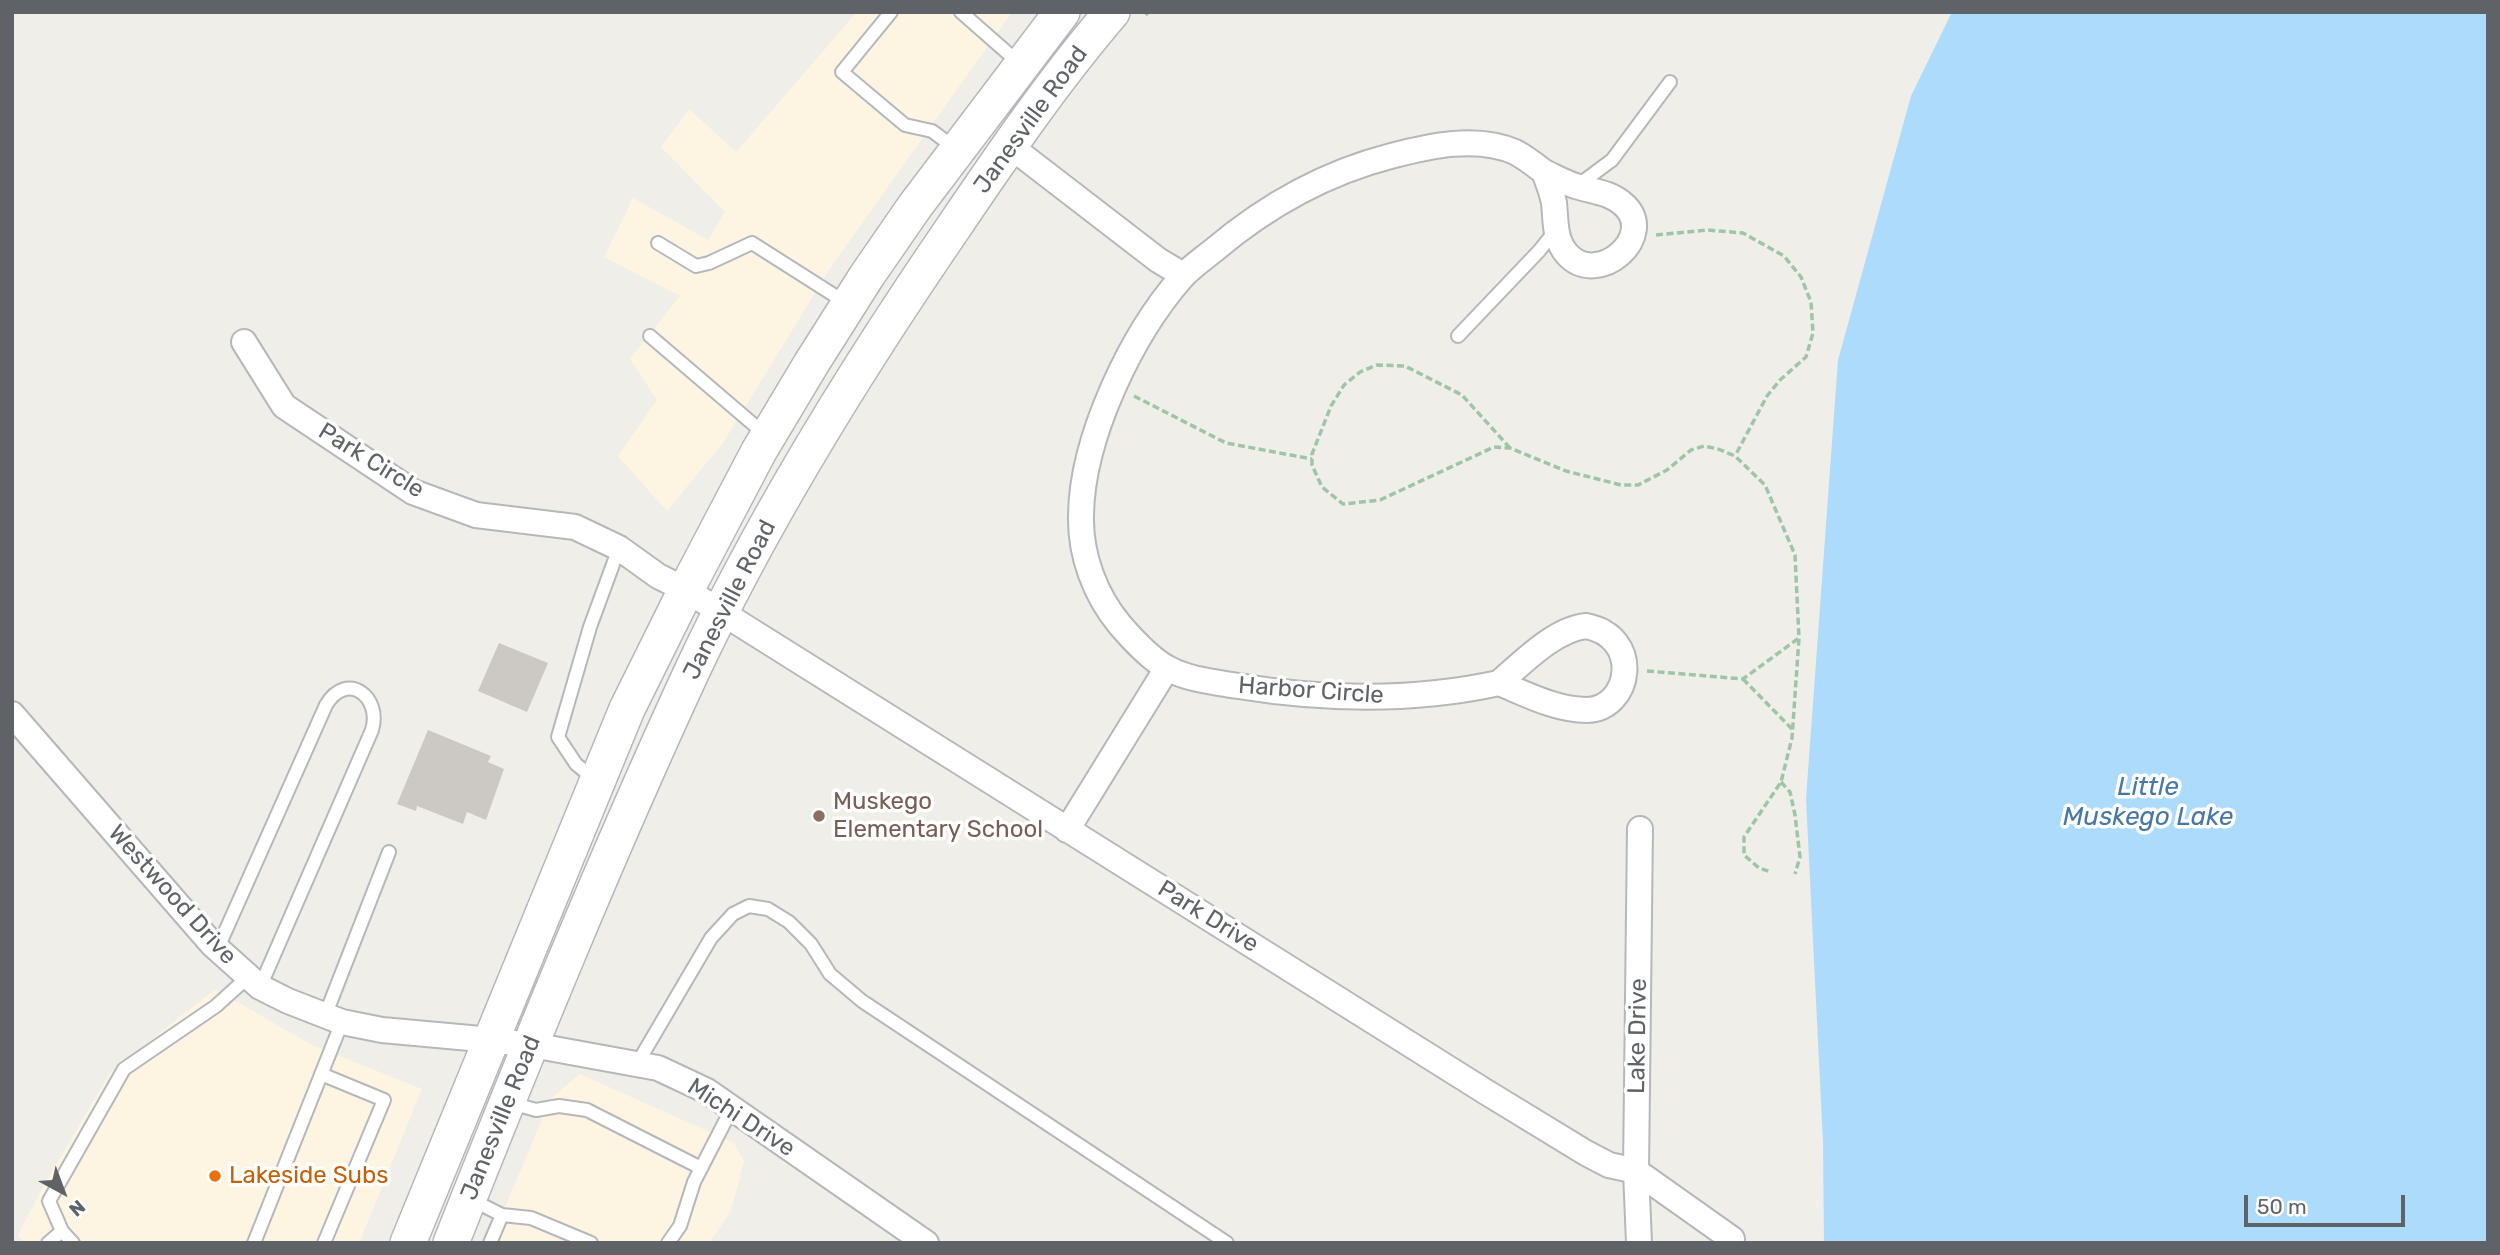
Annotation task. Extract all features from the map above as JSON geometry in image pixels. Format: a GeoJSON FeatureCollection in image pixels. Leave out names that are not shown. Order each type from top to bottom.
{"type":"FeatureCollection","features":[{"type":"Feature","properties":{"kind":"main road","name":"Janesville Road"},"geometry":{"type":"LineString","coordinates":[[408,1243],[627,709],[686,590],[768,436],[849,304],[949,162],[1064,12]]}},
{"type":"Feature","properties":{"kind":"main road"},"geometry":{"type":"LineString","coordinates":[[949,162],[1016,138],[1065,52],[1068,27],[1064,12]]}},
{"type":"Feature","properties":{"kind":"main road","name":"Janesville Road"},"geometry":{"type":"LineString","coordinates":[[460,1219],[529,1045],[693,670],[798,470],[898,307],[1016,138],[1112,12]]}},
{"type":"Feature","properties":{"kind":"main road"},"geometry":{"type":"LineString","coordinates":[[1016,138],[1001,135],[1002,126],[1028,57]]}},
{"type":"Feature","properties":{"kind":"main road"},"geometry":{"type":"LineString","coordinates":[[426,1201],[460,1219]]}},
{"type":"Feature","properties":{"kind":"street"},"geometry":{"type":"LineString","coordinates":[[1016,138],[1158,260],[1183,275]]}},
{"type":"Feature","properties":{"kind":"street","name":"Harbor Circle"},"geometry":{"type":"LineString","coordinates":[[1625,669],[1620,647],[1612,638],[1594,627],[1573,627],[1499,683],[1462,691],[1389,698],[1354,698],[1287,694],[1199,680],[1167,668],[1130,638],[1109,612],[1094,585],[1084,552],[1081,516],[1084,485],[1101,422],[1114,386],[1148,322],[1183,275],[1264,211],[1333,175],[1363,163],[1430,146],[1463,144],[1498,147],[1514,152],[1544,172],[1577,187],[1607,193],[1625,206],[1633,219],[1633,237]]}},
{"type":"Feature","properties":{"kind":"street"},"geometry":{"type":"LineString","coordinates":[[1544,172],[1552,194],[1556,230],[1560,243],[1569,256],[1593,266],[1606,264],[1616,258],[1633,237]]}},
{"type":"Feature","properties":{"kind":"street","name":"Park Circle"},"geometry":{"type":"LineString","coordinates":[[244,342],[284,406],[413,492],[476,515],[575,527],[618,548],[658,576],[686,590]]}},
{"type":"Feature","properties":{"kind":"street","name":"Park Drive"},"geometry":{"type":"LineString","coordinates":[[686,590],[1586,1153],[1609,1165],[1636,1171],[1732,1239]]}},
{"type":"Feature","properties":{"kind":"street"},"geometry":{"type":"LineString","coordinates":[[1068,830],[1167,668]]}},
{"type":"Feature","properties":{"kind":"street"},"geometry":{"type":"LineString","coordinates":[[1499,683],[1555,706],[1588,710],[1608,701],[1616,693],[1622,683],[1625,669]]}},
{"type":"Feature","properties":{"kind":"street","name":"Westwood Drive"},"geometry":{"type":"LineString","coordinates":[[12,714],[217,950],[254,982],[288,1001],[333,1019],[407,1033],[492,1040]]}},
{"type":"Feature","properties":{"kind":"street","name":"Lake Drive"},"geometry":{"type":"LineString","coordinates":[[1639,1243],[1636,1171],[1640,830]]}},
{"type":"Feature","properties":{"kind":"street","name":"Michi Drive"},"geometry":{"type":"LineString","coordinates":[[492,1040],[589,1054],[658,1068],[707,1091],[926,1243]]}},
{"type":"Feature","properties":{"kind":"lane"},"geometry":{"type":"LineString","coordinates":[[891,12],[842,72],[905,125],[932,131],[949,162]]}},
{"type":"Feature","properties":{"kind":"lane"},"geometry":{"type":"LineString","coordinates":[[961,12],[1028,57]]}},
{"type":"Feature","properties":{"kind":"lane"},"geometry":{"type":"LineString","coordinates":[[1577,187],[1612,160],[1670,82]]}},
{"type":"Feature","properties":{"kind":"lane"},"geometry":{"type":"LineString","coordinates":[[1458,336],[1556,230]]}},
{"type":"Feature","properties":{"kind":"lane"},"geometry":{"type":"LineString","coordinates":[[658,243],[696,266],[709,263],[752,243],[849,304]]}},
{"type":"Feature","properties":{"kind":"lane"},"geometry":{"type":"LineString","coordinates":[[650,336],[768,436]]}},
{"type":"Feature","properties":{"kind":"lane"},"geometry":{"type":"LineString","coordinates":[[597,782],[576,764],[558,737],[590,627],[618,548]]}},
{"type":"Feature","properties":{"kind":"lane"},"geometry":{"type":"LineString","coordinates":[[73,1243],[62,1231],[49,1201],[124,1069],[254,982],[372,730],[375,719],[373,709],[363,693],[356,688],[341,689],[333,694],[326,705],[217,950]]}},
{"type":"Feature","properties":{"kind":"lane"},"geometry":{"type":"LineString","coordinates":[[254,1243],[321,1074],[333,1019],[388,852]]}},
{"type":"Feature","properties":{"kind":"lane"},"geometry":{"type":"LineString","coordinates":[[638,1064],[711,938],[733,914],[749,906],[768,909],[789,922],[811,944],[830,974],[862,1001],[1227,1243]]}},
{"type":"Feature","properties":{"kind":"lane"},"geometry":{"type":"LineString","coordinates":[[321,1074],[384,1100],[324,1243]]}},
{"type":"Feature","properties":{"kind":"lane"},"geometry":{"type":"LineString","coordinates":[[507,1102],[536,1110],[559,1106],[587,1110],[701,1168]]}},
{"type":"Feature","properties":{"kind":"lane"},"geometry":{"type":"LineString","coordinates":[[668,1243],[680,1226],[694,1182],[732,1108]]}},
{"type":"Feature","properties":{"kind":"lane"},"geometry":{"type":"LineString","coordinates":[[490,1243],[502,1215]]}},
{"type":"Feature","properties":{"kind":"lane"},"geometry":{"type":"LineString","coordinates":[[460,1219],[502,1215],[531,1218],[591,1243]]}},
{"type":"Feature","properties":{"kind":"lane"},"geometry":{"type":"LineString","coordinates":[[48,1243],[62,1231]]}},
{"type":"Feature","properties":{"kind":"path"},"geometry":{"type":"LineString","coordinates":[[1633,237],[1707,230],[1743,233],[1784,256],[1801,277],[1811,302],[1813,333],[1806,357],[1780,380],[1767,397],[1735,456]]}},
{"type":"Feature","properties":{"kind":"path"},"geometry":{"type":"LineString","coordinates":[[1510,448],[1462,395],[1405,366],[1377,365],[1360,372],[1345,386],[1331,406],[1319,431],[1312,465],[1322,487],[1343,504],[1380,500],[1494,447],[1510,448],[1566,471],[1621,485],[1638,485],[1647,481],[1667,470],[1691,450],[1704,446],[1735,456],[1765,485],[1795,555],[1799,638],[1792,729],[1781,782],[1744,837],[1744,855],[1759,868],[1771,873]]}},
{"type":"Feature","properties":{"kind":"path"},"geometry":{"type":"LineString","coordinates":[[1114,386],[1226,443],[1312,458]]}},
{"type":"Feature","properties":{"kind":"path"},"geometry":{"type":"LineString","coordinates":[[1743,679],[1799,638]]}},
{"type":"Feature","properties":{"kind":"path"},"geometry":{"type":"LineString","coordinates":[[1625,669],[1743,679],[1792,729]]}},
{"type":"Feature","properties":{"kind":"path"},"geometry":{"type":"LineString","coordinates":[[1781,782],[1790,792],[1795,816],[1800,857],[1795,874]]}},
{"type":"Feature","properties":{"kind":"shaded area"},"geometry":{"type":"Polygon","coordinates":[[[857,12],[1012,12],[831,267],[723,443],[667,511],[618,456],[657,400],[630,359],[680,296],[604,257],[633,198],[708,240],[725,212],[661,147],[689,109],[736,152],[857,12]]]}},
{"type":"Feature","properties":{"kind":"shaded area"},"geometry":{"type":"Polygon","coordinates":[[[215,989],[312,1045],[422,1089],[359,1243],[24,1243],[18,1235],[110,1073],[215,989]]]}},
{"type":"Feature","properties":{"kind":"shaded area"},"geometry":{"type":"Polygon","coordinates":[[[580,1074],[734,1143],[744,1161],[731,1211],[709,1243],[490,1243],[551,1098],[580,1074]]]}},
{"type":"Feature","properties":{"kind":"water","name":"Little Muskego Lake"},"geometry":{"type":"Polygon","coordinates":[[[1952,12],[2488,12],[2488,1243],[1824,1243],[1823,1142],[1806,799],[1838,360],[1911,96],[1952,12]]]}},
{"type":"Feature","properties":{"kind":"building"},"geometry":{"type":"Polygon","coordinates":[[[499,643],[548,663],[527,712],[478,691],[499,643]]]}},
{"type":"Feature","properties":{"kind":"building"},"geometry":{"type":"Polygon","coordinates":[[[428,730],[491,756],[488,762],[504,769],[486,820],[467,812],[463,824],[417,806],[416,811],[397,804],[428,730]]]}},
{"type":"Feature","properties":{"kind":"place","name":"Muskego Elementary School"},"geometry":{"type":"Point","coordinates":[819,816]}},
{"type":"Feature","properties":{"kind":"place","name":"Lakeside Subs"},"geometry":{"type":"Point","coordinates":[215,1176]}}]}
